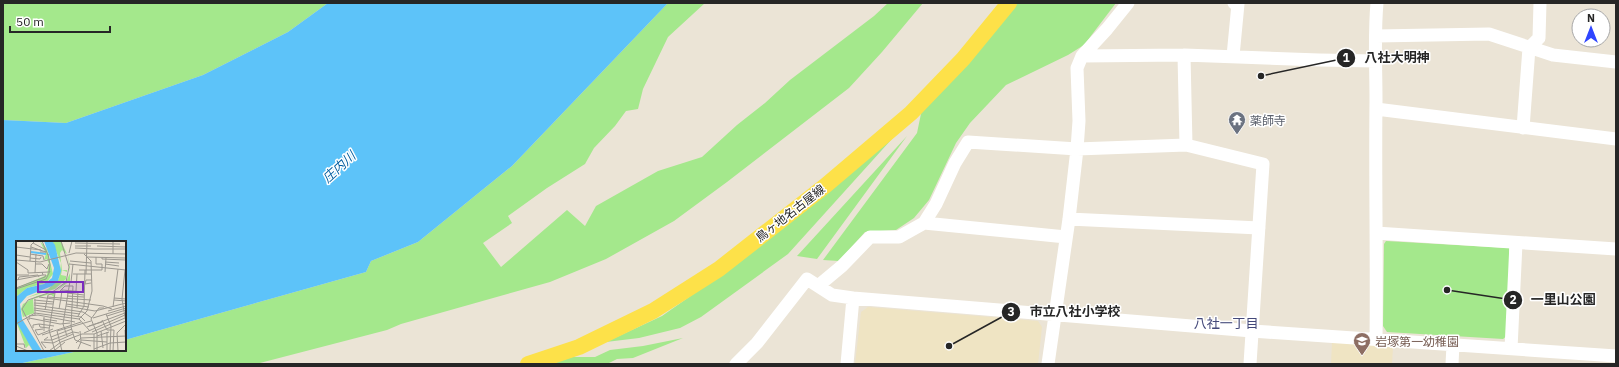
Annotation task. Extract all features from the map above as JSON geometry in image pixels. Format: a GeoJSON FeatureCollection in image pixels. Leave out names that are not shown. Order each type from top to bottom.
{"type":"FeatureCollection","features":[{"type":"Feature","properties":{"kind":"main road","name":"鳥ヶ地名古屋線"},"geometry":{"type":"LineString","coordinates":[[528,364],[579,347],[653,311],[719,269],[826,186],[911,112],[963,59],[1009,3]]}},
{"type":"Feature","properties":{"kind":"street"},"geometry":{"type":"LineString","coordinates":[[1048,364],[1069,219],[1077,149],[1079,121],[1077,68],[1082,56],[1107,30],[1128,3]]}},
{"type":"Feature","properties":{"kind":"street"},"geometry":{"type":"LineString","coordinates":[[1232,56],[1238,4],[1234,3]]}},
{"type":"Feature","properties":{"kind":"street"},"geometry":{"type":"LineString","coordinates":[[1376,339],[1377,60],[1375,21],[1377,3]]}},
{"type":"Feature","properties":{"kind":"street"},"geometry":{"type":"LineString","coordinates":[[1523,128],[1529,48],[1539,38],[1540,3]]}},
{"type":"Feature","properties":{"kind":"street"},"geometry":{"type":"LineString","coordinates":[[1376,36],[1489,34],[1529,48],[1553,54],[1616,62]]}},
{"type":"Feature","properties":{"kind":"street"},"geometry":{"type":"LineString","coordinates":[[1082,56],[1184,55],[1320,60],[1377,60]]}},
{"type":"Feature","properties":{"kind":"street"},"geometry":{"type":"LineString","coordinates":[[1184,55],[1186,145]]}},
{"type":"Feature","properties":{"kind":"street"},"geometry":{"type":"LineString","coordinates":[[1376,109],[1616,139]]}},
{"type":"Feature","properties":{"kind":"street"},"geometry":{"type":"LineString","coordinates":[[818,286],[842,266],[870,237],[899,237],[924,223],[936,204],[955,163],[968,142],[1077,149],[1186,145],[1264,164],[1250,364]]}},
{"type":"Feature","properties":{"kind":"street"},"geometry":{"type":"LineString","coordinates":[[1069,219],[1259,228]]}},
{"type":"Feature","properties":{"kind":"street"},"geometry":{"type":"LineString","coordinates":[[924,223],[1066,237]]}},
{"type":"Feature","properties":{"kind":"street"},"geometry":{"type":"LineString","coordinates":[[1376,233],[1616,249]]}},
{"type":"Feature","properties":{"kind":"street"},"geometry":{"type":"LineString","coordinates":[[1511,349],[1516,243]]}},
{"type":"Feature","properties":{"kind":"street"},"geometry":{"type":"LineString","coordinates":[[736,364],[757,343],[807,279],[832,295],[854,298],[1252,331],[1616,356]]}},
{"type":"Feature","properties":{"kind":"street"},"geometry":{"type":"LineString","coordinates":[[846,364],[854,298]]}},
{"type":"Feature","properties":{"kind":"street"},"geometry":{"type":"LineString","coordinates":[[1452,364],[1453,345]]}},
{"type":"Feature","properties":{"kind":"shaded area"},"geometry":{"type":"Polygon","coordinates":[[[868,307],[1038,321],[1042,327],[1038,364],[855,364],[861,312],[868,307]]]}},
{"type":"Feature","properties":{"kind":"shaded area","name":"岩塚第一幼稚園"},"geometry":{"type":"Polygon","coordinates":[[[1332,342],[1393,347],[1392,364],[1331,364],[1332,342]]]}},
{"type":"Feature","properties":{"kind":"green space"},"geometry":{"type":"Polygon","coordinates":[[[3,3],[328,3],[288,32],[203,75],[66,123],[3,120],[3,3]]]}},
{"type":"Feature","properties":{"kind":"green space"},"geometry":{"type":"Polygon","coordinates":[[[668,3],[705,3],[668,37],[643,89],[638,109],[626,111],[615,126],[594,148],[585,164],[547,188],[508,216],[512,223],[483,243],[501,267],[567,210],[585,226],[596,206],[658,171],[702,157],[790,80],[874,16],[888,3],[923,3],[882,52],[849,88],[727,182],[674,221],[606,259],[550,282],[401,324],[387,330],[256,364],[18,364],[78,351],[126,351],[126,340],[366,272],[371,261],[418,242],[512,166],[668,3]]]}},
{"type":"Feature","properties":{"kind":"green space"},"geometry":{"type":"Polygon","coordinates":[[[1017,3],[1116,3],[1084,45],[1068,55],[1006,85],[970,123],[956,143],[929,200],[914,218],[896,230],[865,232],[839,261],[823,260],[917,133],[922,109],[1017,3]]]}},
{"type":"Feature","properties":{"kind":"green space"},"geometry":{"type":"Polygon","coordinates":[[[900,130],[788,254],[701,317],[680,328],[639,338],[606,342],[662,316],[719,276],[900,130]]]}},
{"type":"Feature","properties":{"kind":"green space"},"geometry":{"type":"Polygon","coordinates":[[[907,136],[817,259],[797,256],[907,136]]]}},
{"type":"Feature","properties":{"kind":"green space"},"geometry":{"type":"Polygon","coordinates":[[[1386,241],[1509,248],[1509,334],[1503,339],[1387,332],[1383,326],[1384,244],[1386,241]]]}},
{"type":"Feature","properties":{"kind":"green space"},"geometry":{"type":"Polygon","coordinates":[[[683,338],[633,358],[617,359],[607,364],[551,364],[572,357],[595,357],[610,350],[643,346],[683,338]]]}},
{"type":"Feature","properties":{"kind":"water","name":"庄内川"},"geometry":{"type":"Polygon","coordinates":[[[328,3],[668,3],[512,166],[418,242],[371,261],[366,272],[126,340],[126,241],[16,241],[16,351],[78,351],[18,364],[3,364],[3,120],[66,123],[203,75],[288,32],[328,3]]]}},
{"type":"Feature","properties":{"kind":"place","name":"八社大明神"},"geometry":{"type":"Point","coordinates":[1261,76]}},
{"type":"Feature","properties":{"kind":"place","name":"薬師寺"},"geometry":{"type":"Point","coordinates":[1237,135]}},
{"type":"Feature","properties":{"kind":"place","name":"一里山公園"},"geometry":{"type":"Point","coordinates":[1447,290]}},
{"type":"Feature","properties":{"kind":"place","name":"市立八社小学校"},"geometry":{"type":"Point","coordinates":[949,346]}},
{"type":"Feature","properties":{"kind":"place","name":"岩塚第一幼稚園"},"geometry":{"type":"Point","coordinates":[1362,356]}},
{"type":"Feature","properties":{"kind":"district","name":"八社一丁目"},"geometry":{"type":"Point","coordinates":[1226,323]}}]}
